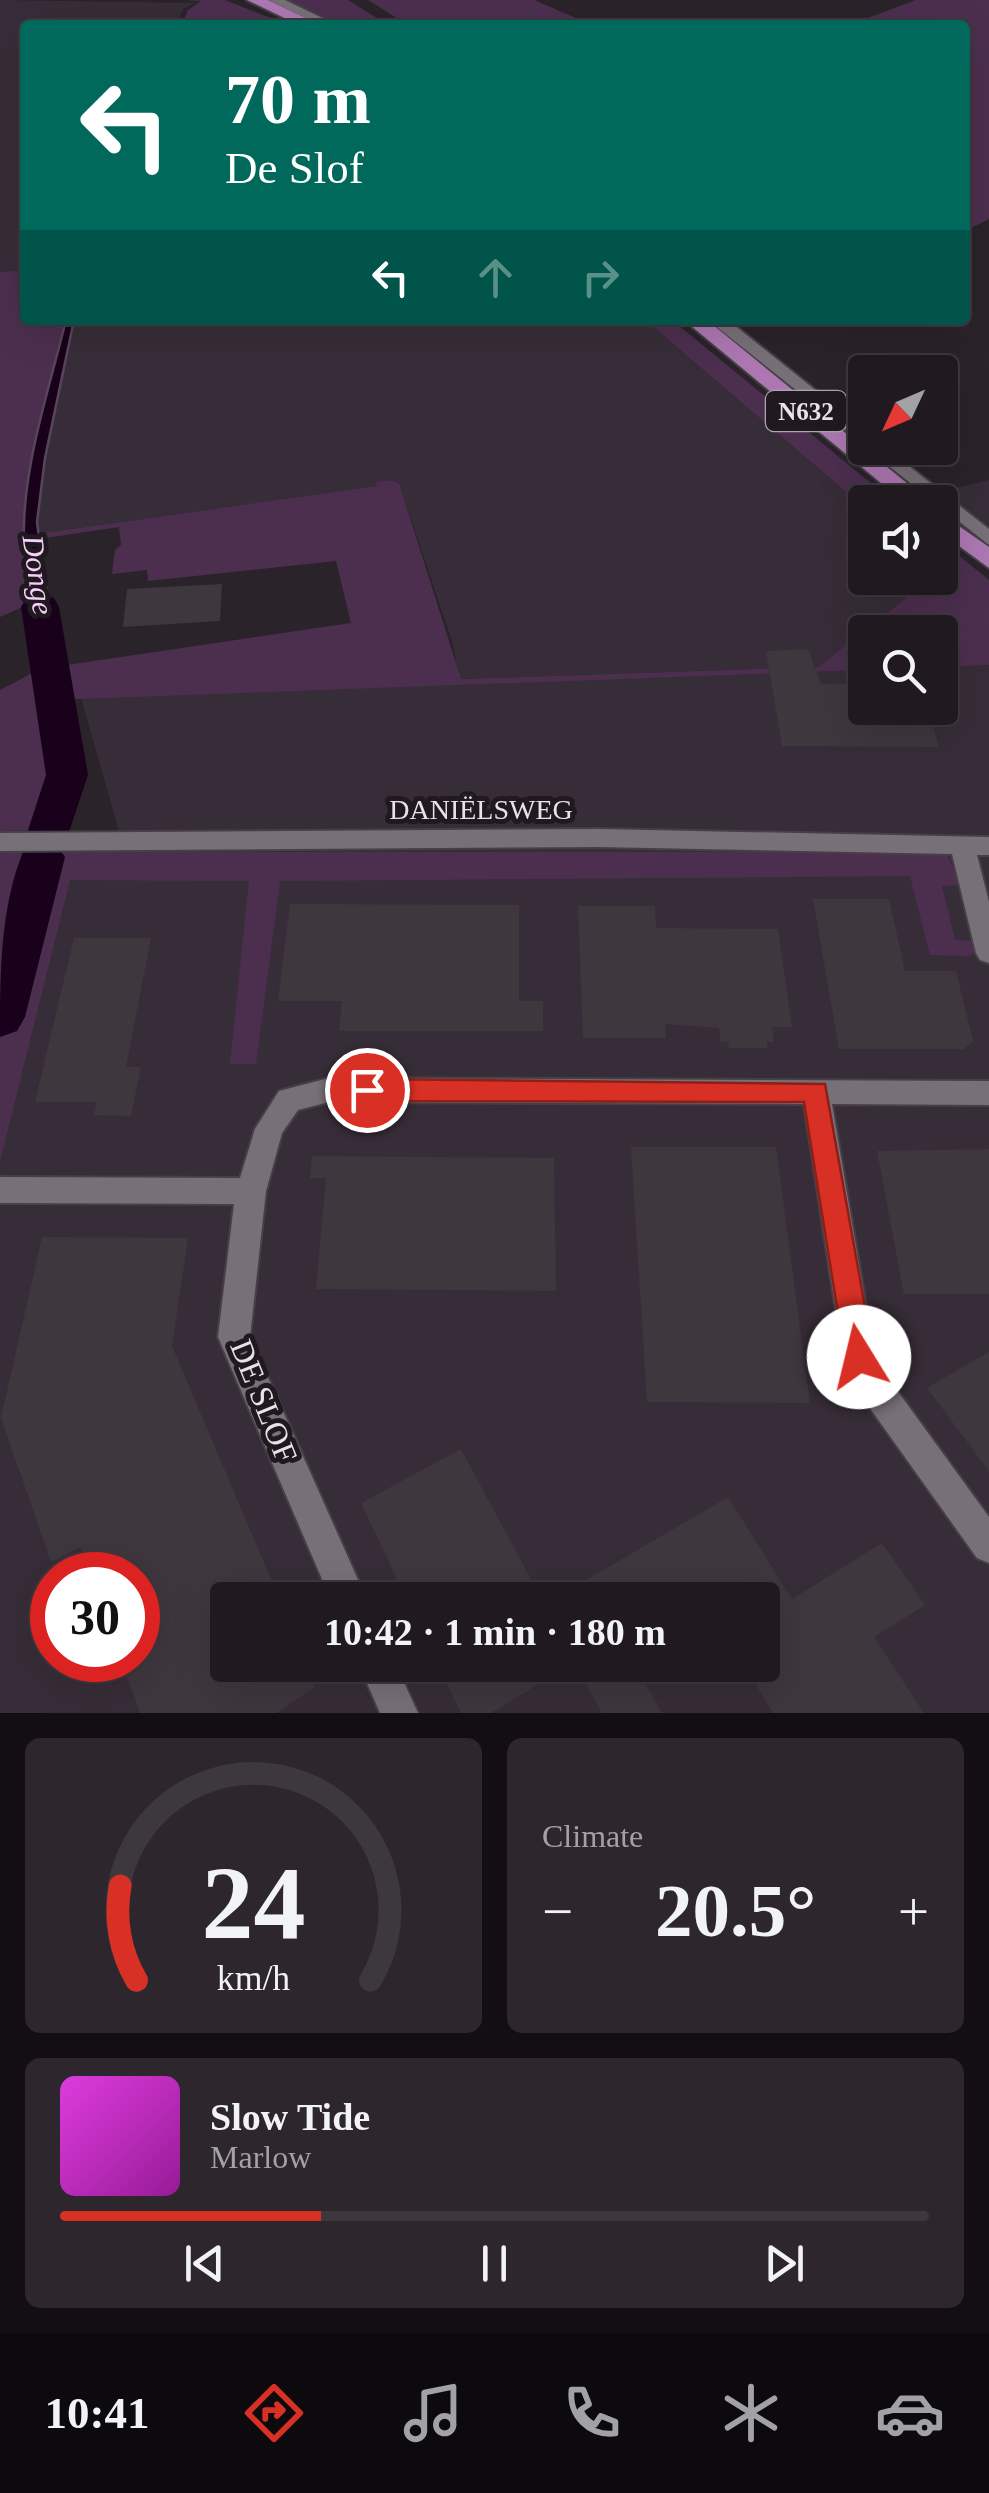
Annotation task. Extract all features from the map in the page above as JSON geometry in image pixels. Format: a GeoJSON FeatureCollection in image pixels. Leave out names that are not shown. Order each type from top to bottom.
{"type":"FeatureCollection","features":[{"type":"Feature","properties":{"kind":"main road"},"geometry":{"type":"LineString","coordinates":[[255,0],[301,20]]}},
{"type":"Feature","properties":{"kind":"main road","name":"N632"},"geometry":{"type":"LineString","coordinates":[[701,325],[765,368],[899,485]]}},
{"type":"Feature","properties":{"kind":"main road"},"geometry":{"type":"LineString","coordinates":[[958,531],[985,548]]}},
{"type":"Feature","properties":{"kind":"street"},"geometry":{"type":"LineString","coordinates":[[274,0],[319,20]]}},
{"type":"Feature","properties":{"kind":"street"},"geometry":{"type":"LineString","coordinates":[[722,325],[765,368],[848,428]]}},
{"type":"Feature","properties":{"kind":"street"},"geometry":{"type":"LineString","coordinates":[[894,465],[985,548]]}},
{"type":"Feature","properties":{"kind":"street","name":"DANIËLSWEG"},"geometry":{"type":"LineString","coordinates":[[0,842],[599,838],[989,846]]}},
{"type":"Feature","properties":{"kind":"street"},"geometry":{"type":"LineString","coordinates":[[962,846],[989,953]]}},
{"type":"Feature","properties":{"kind":"street","name":"DE SLOF"},"geometry":{"type":"LineString","coordinates":[[341,1582],[234,1337],[251,1191],[268,1129],[289,1100],[329,1090],[989,1093]]}},
{"type":"Feature","properties":{"kind":"street"},"geometry":{"type":"LineString","coordinates":[[816,1092],[859,1357],[879,1393],[989,1546]]}},
{"type":"Feature","properties":{"kind":"street"},"geometry":{"type":"LineString","coordinates":[[0,1190],[251,1191]]}},
{"type":"Feature","properties":{"kind":"street"},"geometry":{"type":"LineString","coordinates":[[385,1682],[398,1713]]}},
{"type":"Feature","properties":{"kind":"shaded area"},"geometry":{"type":"Polygon","coordinates":[[[0,0],[195,3],[183,9],[178,20],[20,20],[20,270],[0,272],[0,0]]]}},
{"type":"Feature","properties":{"kind":"shaded area"},"geometry":{"type":"Polygon","coordinates":[[[185,0],[225,0],[275,20],[184,20],[188,10],[201,1],[185,0]]]}},
{"type":"Feature","properties":{"kind":"shaded area"},"geometry":{"type":"Polygon","coordinates":[[[279,0],[348,0],[380,20],[324,20],[279,0]]]}},
{"type":"Feature","properties":{"kind":"shaded area"},"geometry":{"type":"Polygon","coordinates":[[[368,0],[534,0],[580,20],[400,20],[368,0]]]}},
{"type":"Feature","properties":{"kind":"shaded area"},"geometry":{"type":"Polygon","coordinates":[[[916,0],[989,0],[989,219],[970,228],[970,20],[862,20],[916,0]]]}},
{"type":"Feature","properties":{"kind":"shaded area"},"geometry":{"type":"Polygon","coordinates":[[[20,270],[20,325],[65,325],[33,461],[24,521],[27,605],[0,617],[0,272],[20,270]]]}},
{"type":"Feature","properties":{"kind":"shaded area"},"geometry":{"type":"Polygon","coordinates":[[[73,325],[651,325],[848,493],[848,595],[910,595],[885,615],[848,615],[848,644],[818,667],[460,679],[452,641],[399,483],[389,480],[377,482],[378,486],[37,534],[45,458],[73,325]]]}},
{"type":"Feature","properties":{"kind":"shaded area"},"geometry":{"type":"Polygon","coordinates":[[[651,325],[678,325],[873,485],[848,485],[848,493],[651,325]]]}},
{"type":"Feature","properties":{"kind":"shaded area"},"geometry":{"type":"Polygon","coordinates":[[[989,480],[989,543],[958,518],[958,488],[989,480]]]}},
{"type":"Feature","properties":{"kind":"shaded area"},"geometry":{"type":"Polygon","coordinates":[[[376,482],[399,483],[461,679],[818,667],[848,644],[848,671],[51,700],[64,786],[53,830],[0,831],[0,690],[40,669],[351,623],[336,561],[148,581],[147,570],[112,574],[115,550],[121,545],[119,527],[38,539],[37,534],[377,486],[376,482]]]}},
{"type":"Feature","properties":{"kind":"shaded area"},"geometry":{"type":"Polygon","coordinates":[[[958,555],[989,580],[989,665],[958,666],[958,615],[885,615],[910,595],[958,595],[958,555]]]}},
{"type":"Feature","properties":{"kind":"shaded area"},"geometry":{"type":"Polygon","coordinates":[[[989,665],[989,1713],[0,1713],[0,829],[119,831],[81,698],[848,671],[848,725],[958,725],[958,666],[989,665]]]}},
{"type":"Feature","properties":{"kind":"shaded area"},"geometry":{"type":"Polygon","coordinates":[[[0,852],[930,852],[947,855],[962,885],[942,886],[955,940],[975,941],[977,950],[970,956],[930,955],[910,876],[280,881],[256,1064],[230,1064],[249,881],[70,880],[0,1161],[0,852]]]}},
{"type":"Feature","properties":{"kind":"water"},"geometry":{"type":"Polygon","coordinates":[[[65,325],[73,325],[45,458],[37,522],[57,666],[40,669],[30,615],[24,543],[29,473],[65,325]]]}},
{"type":"Feature","properties":{"kind":"building"},"geometry":{"type":"Polygon","coordinates":[[[222,584],[220,621],[123,627],[127,589],[222,584]]]}},
{"type":"Feature","properties":{"kind":"building"},"geometry":{"type":"Polygon","coordinates":[[[808,649],[821,684],[848,684],[848,725],[933,725],[939,747],[782,746],[766,651],[808,649]]]}},
{"type":"Feature","properties":{"kind":"building"},"geometry":{"type":"Polygon","coordinates":[[[813,899],[889,899],[905,971],[956,971],[973,1041],[964,1049],[839,1049],[813,899]]]}},
{"type":"Feature","properties":{"kind":"building"},"geometry":{"type":"Polygon","coordinates":[[[290,904],[519,905],[519,1001],[543,1001],[543,1031],[339,1031],[342,1001],[278,1001],[290,904]]]}},
{"type":"Feature","properties":{"kind":"building"},"geometry":{"type":"Polygon","coordinates":[[[578,906],[655,906],[656,928],[778,929],[792,1027],[772,1027],[774,1042],[767,1042],[767,1048],[729,1048],[728,1042],[721,1042],[719,1028],[665,1024],[666,1038],[583,1038],[578,906]]]}},
{"type":"Feature","properties":{"kind":"building"},"geometry":{"type":"Polygon","coordinates":[[[74,938],[151,938],[126,1067],[141,1067],[131,1116],[94,1115],[97,1102],[35,1102],[74,938]]]}},
{"type":"Feature","properties":{"kind":"building"},"geometry":{"type":"Polygon","coordinates":[[[631,1147],[776,1147],[810,1403],[647,1402],[631,1147]]]}},
{"type":"Feature","properties":{"kind":"building"},"geometry":{"type":"Polygon","coordinates":[[[989,1149],[989,1294],[904,1294],[877,1151],[989,1149]]]}},
{"type":"Feature","properties":{"kind":"building"},"geometry":{"type":"Polygon","coordinates":[[[312,1156],[554,1158],[556,1291],[316,1289],[326,1178],[310,1178],[312,1156]]]}},
{"type":"Feature","properties":{"kind":"building"},"geometry":{"type":"Polygon","coordinates":[[[42,1237],[188,1238],[172,1346],[272,1582],[210,1582],[210,1682],[313,1682],[315,1687],[276,1713],[140,1713],[129,1682],[160,1682],[160,1552],[83,1552],[81,1547],[71,1552],[48,1552],[1,1418],[42,1237]]]}},
{"type":"Feature","properties":{"kind":"building"},"geometry":{"type":"Polygon","coordinates":[[[989,1352],[989,1471],[927,1388],[989,1352]]]}},
{"type":"Feature","properties":{"kind":"building"},"geometry":{"type":"Polygon","coordinates":[[[461,1449],[532,1582],[398,1582],[361,1503],[461,1449]]]}},
{"type":"Feature","properties":{"kind":"building"},"geometry":{"type":"Polygon","coordinates":[[[728,1497],[792,1599],[882,1543],[925,1605],[874,1637],[924,1713],[773,1713],[754,1682],[780,1682],[780,1582],[583,1582],[728,1497]]]}},
{"type":"Feature","properties":{"kind":"building"},"geometry":{"type":"Polygon","coordinates":[[[446,1682],[543,1682],[491,1713],[461,1713],[446,1682]]]}},
{"type":"Feature","properties":{"kind":"building"},"geometry":{"type":"Polygon","coordinates":[[[585,1682],[645,1682],[662,1713],[602,1713],[585,1682]]]}},
{"type":"Feature","properties":{"kind":"waterway","name":"Donge"},"geometry":{"type":"LineString","coordinates":[[40,607],[67,775],[50,830]]}},
{"type":"Feature","properties":{"kind":"waterway","name":"Donge"},"geometry":{"type":"LineString","coordinates":[[0,1017],[42,857]]}},
{"type":"Feature","properties":{"kind":"route"},"geometry":{"type":"LineString","coordinates":[[367,1090],[816,1092],[859,1357]]}}]}
